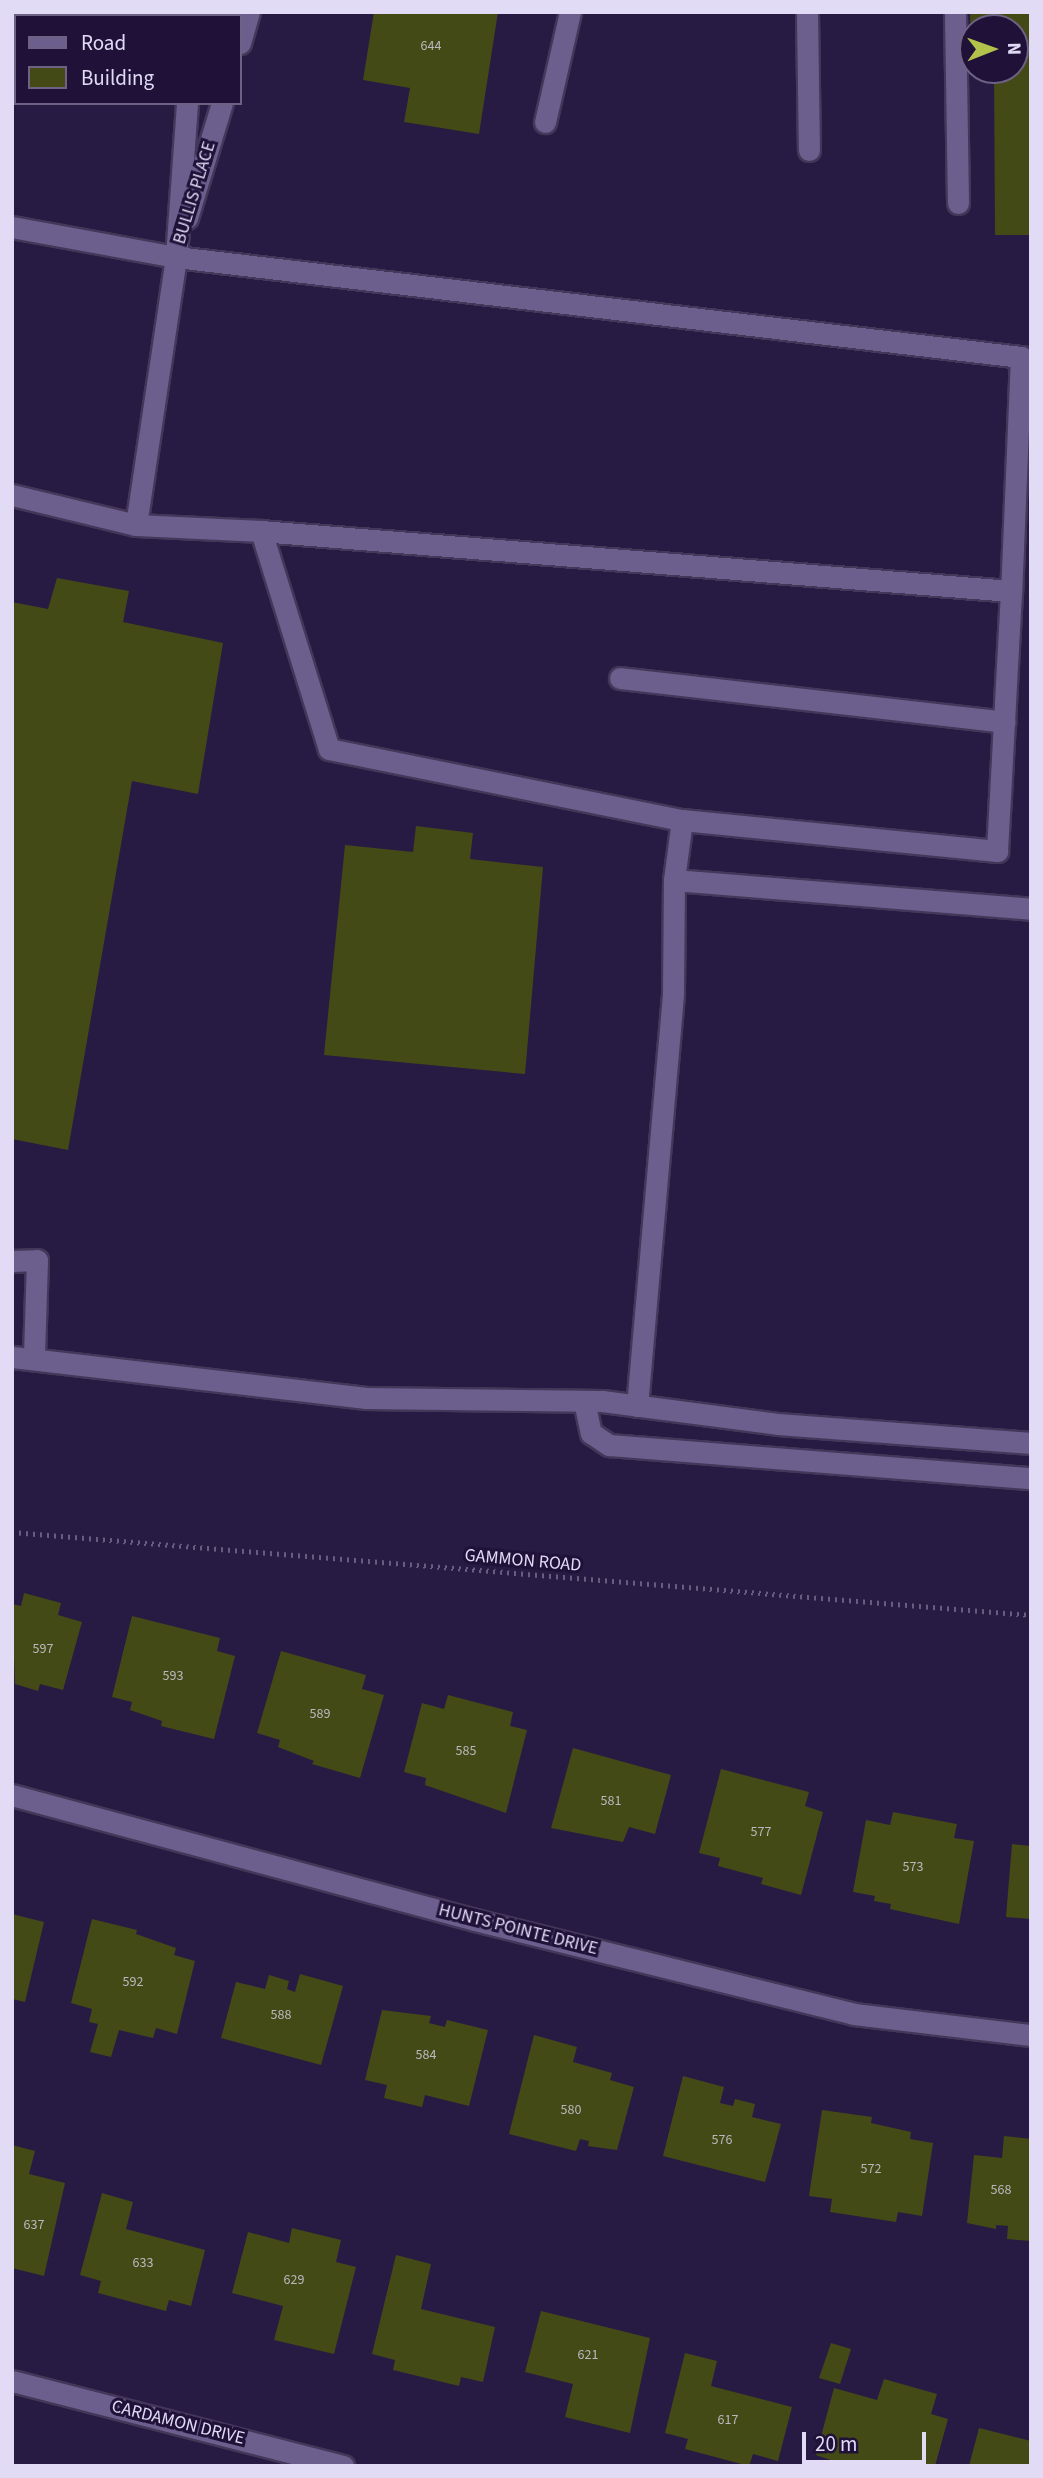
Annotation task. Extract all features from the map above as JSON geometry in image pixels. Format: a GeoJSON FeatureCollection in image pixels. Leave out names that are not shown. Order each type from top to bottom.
{"type":"FeatureCollection","features":[{"type":"Feature","properties":{"kind":"street"},"geometry":{"type":"LineString","coordinates":[[242,36],[249,12]]}},
{"type":"Feature","properties":{"kind":"street"},"geometry":{"type":"LineString","coordinates":[[545,122],[570,12]]}},
{"type":"Feature","properties":{"kind":"street"},"geometry":{"type":"LineString","coordinates":[[807,12],[809,150]]}},
{"type":"Feature","properties":{"kind":"street"},"geometry":{"type":"LineString","coordinates":[[955,12],[958,203]]}},
{"type":"Feature","properties":{"kind":"street","name":"BULLIS PLACE"},"geometry":{"type":"LineString","coordinates":[[176,257],[187,105]]}},
{"type":"Feature","properties":{"kind":"street","name":"BULLIS PLACE"},"geometry":{"type":"LineString","coordinates":[[176,257],[221,105]]}},
{"type":"Feature","properties":{"kind":"street"},"geometry":{"type":"LineString","coordinates":[[12,227],[176,257],[1021,357],[996,851],[681,820],[329,748],[261,531]]}},
{"type":"Feature","properties":{"kind":"street"},"geometry":{"type":"LineString","coordinates":[[136,525],[176,257]]}},
{"type":"Feature","properties":{"kind":"street"},"geometry":{"type":"LineString","coordinates":[[12,495],[136,525],[261,531],[1011,591]]}},
{"type":"Feature","properties":{"kind":"street"},"geometry":{"type":"LineString","coordinates":[[620,678],[1004,722]]}},
{"type":"Feature","properties":{"kind":"street"},"geometry":{"type":"LineString","coordinates":[[637,1406],[673,993],[674,880],[681,820]]}},
{"type":"Feature","properties":{"kind":"street"},"geometry":{"type":"LineString","coordinates":[[674,880],[1031,909]]}},
{"type":"Feature","properties":{"kind":"street"},"geometry":{"type":"LineString","coordinates":[[12,1261],[37,1260],[34,1357]]}},
{"type":"Feature","properties":{"kind":"street"},"geometry":{"type":"LineString","coordinates":[[12,1357],[34,1357],[365,1398],[584,1401],[778,1424],[1031,1443]]}},
{"type":"Feature","properties":{"kind":"street"},"geometry":{"type":"LineString","coordinates":[[584,1401],[591,1433],[609,1445],[1031,1478]]}},
{"type":"Feature","properties":{"kind":"street","name":"HUNTS POINTE DRIVE"},"geometry":{"type":"LineString","coordinates":[[12,1795],[475,1920],[854,2014],[1031,2035]]}},
{"type":"Feature","properties":{"kind":"street","name":"CARDAMON DRIVE"},"geometry":{"type":"LineString","coordinates":[[12,2381],[343,2466]]}},
{"type":"Feature","properties":{"kind":"path","name":"GAMMON ROAD"},"geometry":{"type":"LineString","coordinates":[[12,1532],[1031,1615]]}},
{"type":"Feature","properties":{"kind":"building"},"geometry":{"type":"Polygon","coordinates":[[[12,12],[51,12],[14,14],[14,19],[12,12]]]}},
{"type":"Feature","properties":{"kind":"building"},"geometry":{"type":"Polygon","coordinates":[[[374,12],[498,12],[479,134],[404,122],[410,88],[363,80],[374,12]]]}},
{"type":"Feature","properties":{"kind":"building"},"geometry":{"type":"Polygon","coordinates":[[[1031,12],[1031,235],[995,235],[994,84],[1029,84],[1029,14],[970,13],[1031,12]]]}},
{"type":"Feature","properties":{"kind":"building"},"geometry":{"type":"Polygon","coordinates":[[[57,578],[129,591],[123,622],[223,643],[198,794],[132,781],[68,1150],[12,1139],[12,602],[48,609],[57,578]]]}},
{"type":"Feature","properties":{"kind":"building"},"geometry":{"type":"Polygon","coordinates":[[[416,826],[473,833],[470,859],[543,867],[525,1074],[324,1055],[345,845],[413,852],[416,826]]]}},
{"type":"Feature","properties":{"kind":"building"},"geometry":{"type":"Polygon","coordinates":[[[24,1593],[61,1603],[58,1615],[82,1622],[63,1690],[40,1684],[38,1691],[15,1684],[12,1604],[21,1606],[24,1593]]]}},
{"type":"Feature","properties":{"kind":"building"},"geometry":{"type":"Polygon","coordinates":[[[132,1616],[220,1638],[217,1651],[235,1656],[214,1739],[161,1726],[162,1721],[130,1710],[132,1702],[112,1697],[132,1616]]]}},
{"type":"Feature","properties":{"kind":"building"},"geometry":{"type":"Polygon","coordinates":[[[281,1651],[366,1675],[362,1689],[384,1695],[360,1778],[312,1764],[314,1761],[278,1747],[280,1740],[257,1733],[281,1651]]]}},
{"type":"Feature","properties":{"kind":"building"},"geometry":{"type":"Polygon","coordinates":[[[448,1695],[513,1712],[510,1726],[527,1730],[506,1813],[425,1785],[426,1778],[404,1772],[422,1703],[444,1709],[448,1695]]]}},
{"type":"Feature","properties":{"kind":"building"},"geometry":{"type":"Polygon","coordinates":[[[573,1748],[671,1775],[655,1834],[629,1827],[623,1842],[551,1828],[573,1748]]]}},
{"type":"Feature","properties":{"kind":"building"},"geometry":{"type":"Polygon","coordinates":[[[721,1769],[809,1792],[805,1806],[823,1812],[801,1895],[761,1884],[763,1878],[718,1866],[720,1858],[699,1853],[721,1769]]]}},
{"type":"Feature","properties":{"kind":"building"},"geometry":{"type":"Polygon","coordinates":[[[893,1812],[957,1824],[954,1838],[974,1841],[959,1924],[890,1909],[891,1904],[874,1901],[875,1896],[853,1892],[866,1820],[890,1825],[893,1812]]]}},
{"type":"Feature","properties":{"kind":"building"},"geometry":{"type":"Polygon","coordinates":[[[1012,1844],[1031,1846],[1031,1919],[1006,1917],[1012,1844]]]}},
{"type":"Feature","properties":{"kind":"building"},"geometry":{"type":"Polygon","coordinates":[[[12,1914],[44,1922],[25,2002],[12,1999],[12,1914]]]}},
{"type":"Feature","properties":{"kind":"building"},"geometry":{"type":"Polygon","coordinates":[[[92,1919],[137,1930],[136,1934],[176,1948],[174,1955],[195,1961],[177,2034],[156,2028],[153,2038],[119,2030],[111,2057],[90,2052],[98,2024],[89,2022],[92,2009],[71,2003],[92,1919]]]}},
{"type":"Feature","properties":{"kind":"building"},"geometry":{"type":"Polygon","coordinates":[[[300,1974],[343,1986],[321,2065],[221,2038],[236,1982],[265,1989],[269,1975],[289,1981],[287,1989],[295,1992],[300,1974]]]}},
{"type":"Feature","properties":{"kind":"building"},"geometry":{"type":"Polygon","coordinates":[[[382,2010],[431,2016],[429,2023],[445,2027],[447,2020],[488,2030],[469,2106],[425,2095],[422,2107],[384,2098],[387,2085],[365,2080],[382,2010]]]}},
{"type":"Feature","properties":{"kind":"building"},"geometry":{"type":"Polygon","coordinates":[[[534,2035],[577,2047],[573,2062],[612,2073],[610,2080],[634,2087],[617,2150],[588,2146],[589,2141],[580,2139],[576,2151],[509,2134],[534,2035]]]}},
{"type":"Feature","properties":{"kind":"building"},"geometry":{"type":"Polygon","coordinates":[[[683,2076],[724,2087],[720,2103],[733,2106],[735,2099],[755,2104],[752,2117],[781,2124],[765,2182],[663,2156],[683,2076]]]}},
{"type":"Feature","properties":{"kind":"building"},"geometry":{"type":"Polygon","coordinates":[[[822,2110],[872,2117],[871,2123],[911,2132],[910,2139],[933,2143],[922,2216],[898,2212],[896,2222],[830,2212],[832,2199],[809,2196],[822,2110]]]}},
{"type":"Feature","properties":{"kind":"building"},"geometry":{"type":"Polygon","coordinates":[[[1004,2136],[1031,2139],[1031,2241],[1007,2239],[1008,2226],[996,2225],[996,2229],[967,2223],[974,2155],[1002,2158],[1004,2136]]]}},
{"type":"Feature","properties":{"kind":"building"},"geometry":{"type":"Polygon","coordinates":[[[12,2145],[35,2151],[29,2174],[65,2183],[44,2276],[12,2268],[12,2145]]]}},
{"type":"Feature","properties":{"kind":"building"},"geometry":{"type":"Polygon","coordinates":[[[102,2193],[133,2202],[126,2229],[205,2250],[191,2306],[169,2300],[166,2311],[98,2293],[101,2281],[80,2275],[102,2193]]]}},
{"type":"Feature","properties":{"kind":"building"},"geometry":{"type":"Polygon","coordinates":[[[292,2228],[341,2240],[336,2262],[356,2267],[334,2354],[274,2340],[283,2306],[232,2293],[248,2232],[289,2243],[292,2228]]]}},
{"type":"Feature","properties":{"kind":"building"},"geometry":{"type":"Polygon","coordinates":[[[396,2255],[431,2264],[421,2309],[495,2327],[483,2382],[461,2377],[459,2386],[393,2370],[395,2360],[372,2354],[396,2255]]]}},
{"type":"Feature","properties":{"kind":"building"},"geometry":{"type":"Polygon","coordinates":[[[541,2311],[650,2338],[630,2433],[565,2417],[573,2384],[525,2372],[541,2311]]]}},
{"type":"Feature","properties":{"kind":"building"},"geometry":{"type":"Polygon","coordinates":[[[831,2343],[851,2349],[840,2384],[819,2378],[831,2343]]]}},
{"type":"Feature","properties":{"kind":"building"},"geometry":{"type":"Polygon","coordinates":[[[685,2353],[717,2361],[711,2386],[792,2407],[778,2461],[753,2454],[749,2466],[685,2449],[688,2439],[665,2433],[685,2353]]]}},
{"type":"Feature","properties":{"kind":"building"},"geometry":{"type":"Polygon","coordinates":[[[884,2379],[937,2394],[931,2414],[948,2419],[935,2466],[848,2466],[816,2455],[834,2388],[877,2400],[884,2379]]]}},
{"type":"Feature","properties":{"kind":"building"},"geometry":{"type":"Polygon","coordinates":[[[979,2428],[1031,2441],[1031,2466],[969,2466],[979,2428]]]}}]}
